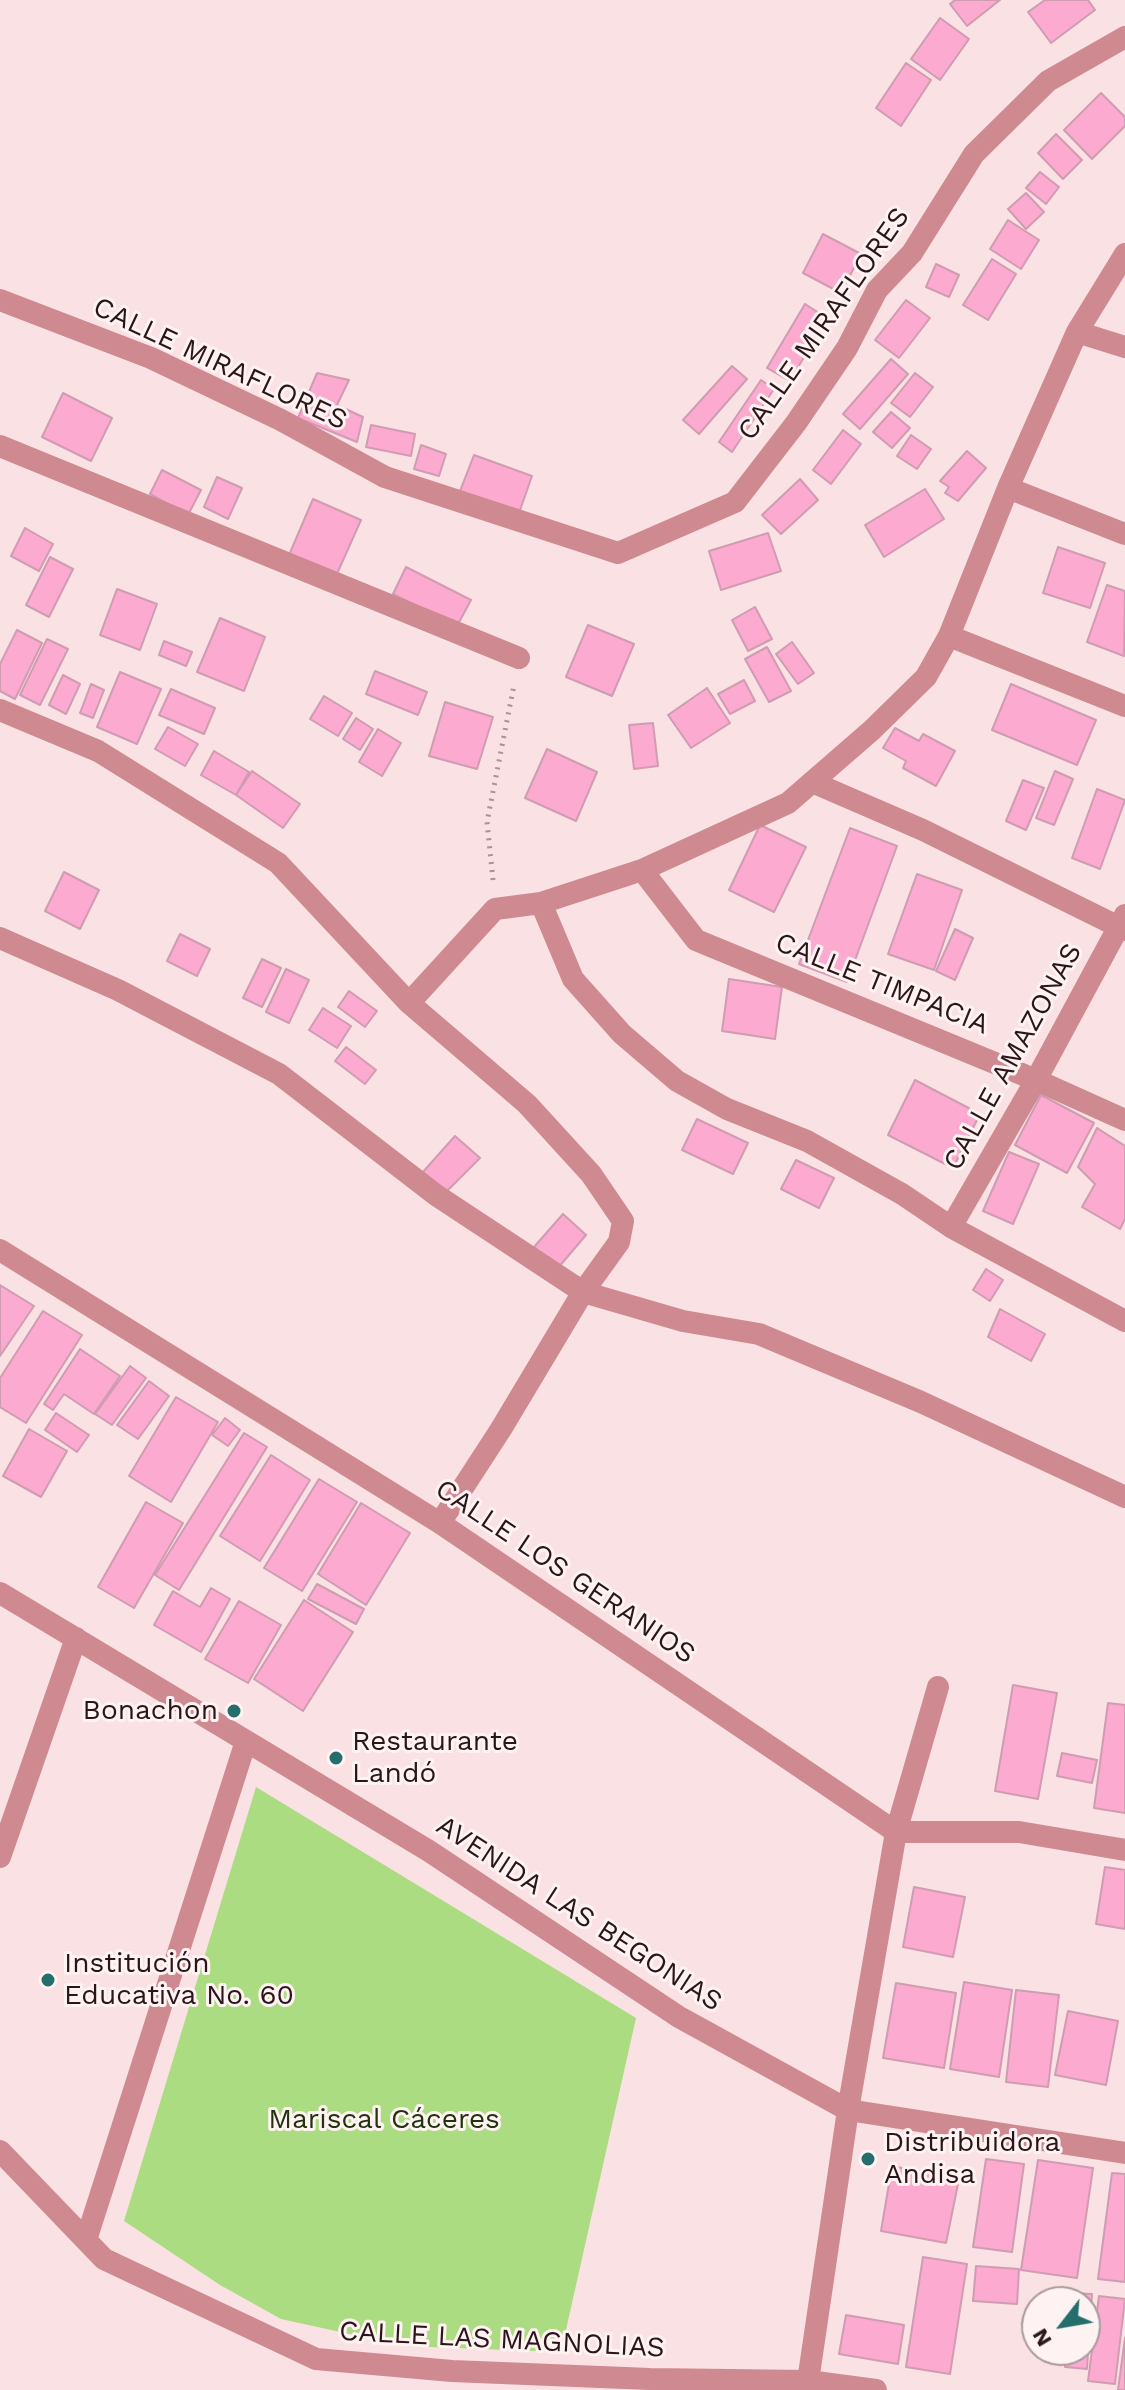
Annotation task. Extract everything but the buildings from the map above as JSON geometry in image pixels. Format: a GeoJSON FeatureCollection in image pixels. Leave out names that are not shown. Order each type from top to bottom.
{"type":"FeatureCollection","features":[{"type":"Feature","properties":{"kind":"street","name":"CALLE MIRAFLORES"},"geometry":{"type":"LineString","coordinates":[[0,300],[151,358],[281,420],[385,477],[618,553],[735,502],[822,385],[847,348],[877,290],[912,253],[974,154],[1048,81],[1125,37]]}},
{"type":"Feature","properties":{"kind":"street"},"geometry":{"type":"LineString","coordinates":[[409,1003],[495,909],[541,903],[642,870],[788,803],[872,730],[926,677],[949,636],[1008,488],[1077,332],[1125,254]]}},
{"type":"Feature","properties":{"kind":"street"},"geometry":{"type":"LineString","coordinates":[[1077,332],[1125,347]]}},
{"type":"Feature","properties":{"kind":"street"},"geometry":{"type":"LineString","coordinates":[[0,446],[519,658]]}},
{"type":"Feature","properties":{"kind":"street"},"geometry":{"type":"LineString","coordinates":[[1008,488],[1125,534]]}},
{"type":"Feature","properties":{"kind":"street"},"geometry":{"type":"LineString","coordinates":[[949,636],[1125,706]]}},
{"type":"Feature","properties":{"kind":"street"},"geometry":{"type":"LineString","coordinates":[[0,710],[98,751],[278,863],[409,1003],[527,1104],[591,1174],[623,1221],[619,1242],[583,1292],[440,1523]]}},
{"type":"Feature","properties":{"kind":"street"},"geometry":{"type":"LineString","coordinates":[[812,782],[923,830],[1123,924]]}},
{"type":"Feature","properties":{"kind":"street","name":"CALLE TIMPACIA"},"geometry":{"type":"LineString","coordinates":[[642,870],[696,940],[1036,1080],[1125,1120]]}},
{"type":"Feature","properties":{"kind":"street"},"geometry":{"type":"LineString","coordinates":[[541,903],[573,979],[622,1034],[677,1081],[727,1109],[807,1141],[902,1194],[951,1227],[1125,1321]]}},
{"type":"Feature","properties":{"kind":"street","name":"CALLE AMAZONAS"},"geometry":{"type":"LineString","coordinates":[[951,1227],[1123,924]]}},
{"type":"Feature","properties":{"kind":"street"},"geometry":{"type":"LineString","coordinates":[[0,938],[118,990],[279,1074],[436,1195],[583,1292],[683,1321],[759,1334],[921,1402],[1125,1497]]}},
{"type":"Feature","properties":{"kind":"street","name":"CALLE LOS GERANIOS"},"geometry":{"type":"LineString","coordinates":[[0,1250],[440,1523],[896,1832]]}},
{"type":"Feature","properties":{"kind":"street","name":"AVENIDA LAS BEGONIAS"},"geometry":{"type":"LineString","coordinates":[[0,1593],[429,1851],[679,2017],[848,2110],[1125,2153]]}},
{"type":"Feature","properties":{"kind":"street"},"geometry":{"type":"LineString","coordinates":[[0,1857],[76,1638]]}},
{"type":"Feature","properties":{"kind":"street"},"geometry":{"type":"LineString","coordinates":[[808,2381],[848,2110],[896,1832],[938,1687]]}},
{"type":"Feature","properties":{"kind":"street"},"geometry":{"type":"LineString","coordinates":[[86,2240],[246,1741]]}},
{"type":"Feature","properties":{"kind":"street"},"geometry":{"type":"LineString","coordinates":[[896,1832],[1019,1832],[1125,1850]]}},
{"type":"Feature","properties":{"kind":"street","name":"CALLE LAS MAGNOLIAS"},"geometry":{"type":"LineString","coordinates":[[0,2151],[104,2259],[316,2359],[483,2372],[808,2381],[876,2390]]}},
{"type":"Feature","properties":{"kind":"path"},"geometry":{"type":"LineString","coordinates":[[495,909],[487,822],[519,658]]}},
{"type":"Feature","properties":{"kind":"green space","name":"Mariscal Cáceres"},"geometry":{"type":"Polygon","coordinates":[[[256,1787],[636,2018],[561,2352],[404,2346],[281,2319],[220,2285],[124,2221],[256,1787]]]}},
{"type":"Feature","properties":{"kind":"place","name":"Bonachon"},"geometry":{"type":"Point","coordinates":[234,1711]}},
{"type":"Feature","properties":{"kind":"place","name":"Restaurante Landó"},"geometry":{"type":"Point","coordinates":[336,1758]}},
{"type":"Feature","properties":{"kind":"place","name":"Institución Educativa No. 60"},"geometry":{"type":"Point","coordinates":[48,1980]}},
{"type":"Feature","properties":{"kind":"place","name":"Distribuidora Andisa"},"geometry":{"type":"Point","coordinates":[868,2159]}}]}
